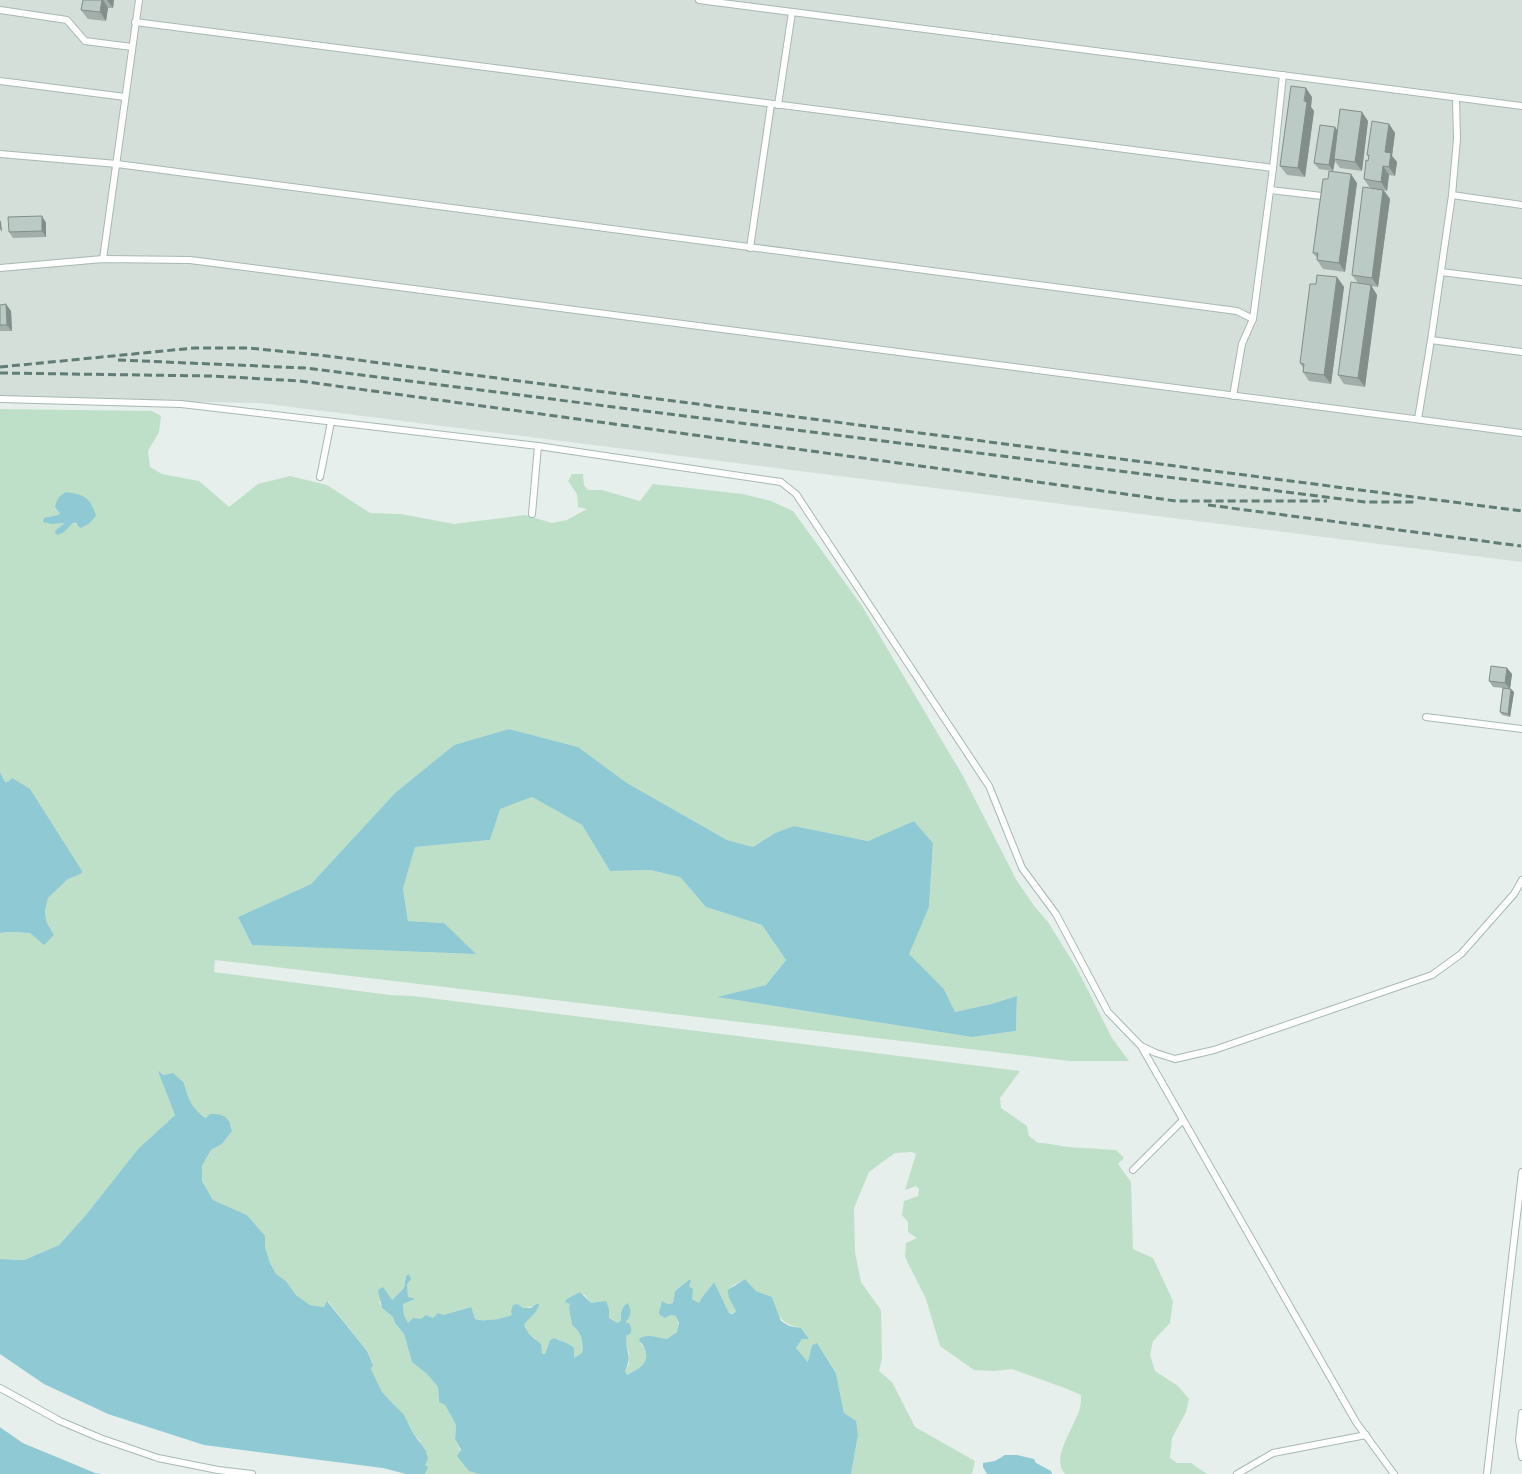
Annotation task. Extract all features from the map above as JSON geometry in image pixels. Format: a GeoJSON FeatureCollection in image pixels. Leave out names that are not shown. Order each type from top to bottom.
{"type":"FeatureCollection","features":[{"type":"Feature","properties":{"kind":"lane"},"geometry":{"type":"LineString","coordinates":[[103,259],[139,0]]}},
{"type":"Feature","properties":{"kind":"lane"},"geometry":{"type":"LineString","coordinates":[[699,0],[1522,106]]}},
{"type":"Feature","properties":{"kind":"lane"},"geometry":{"type":"LineString","coordinates":[[0,10],[67,20],[85,41],[132,47]]}},
{"type":"Feature","properties":{"kind":"lane"},"geometry":{"type":"LineString","coordinates":[[778,104],[792,12]]}},
{"type":"Feature","properties":{"kind":"lane"},"geometry":{"type":"LineString","coordinates":[[135,22],[1273,168]]}},
{"type":"Feature","properties":{"kind":"lane"},"geometry":{"type":"LineString","coordinates":[[1233,396],[1242,344],[1253,319],[1273,168],[1283,75]]}},
{"type":"Feature","properties":{"kind":"lane"},"geometry":{"type":"LineString","coordinates":[[0,81],[125,97]]}},
{"type":"Feature","properties":{"kind":"lane"},"geometry":{"type":"LineString","coordinates":[[1418,419],[1452,195],[1457,139],[1456,98]]}},
{"type":"Feature","properties":{"kind":"lane"},"geometry":{"type":"LineString","coordinates":[[750,248],[770,104]]}},
{"type":"Feature","properties":{"kind":"lane"},"geometry":{"type":"LineString","coordinates":[[0,154],[117,164],[1237,311],[1253,319]]}},
{"type":"Feature","properties":{"kind":"lane"},"geometry":{"type":"LineString","coordinates":[[1270,190],[1322,196]]}},
{"type":"Feature","properties":{"kind":"lane"},"geometry":{"type":"LineString","coordinates":[[1452,195],[1522,205]]}},
{"type":"Feature","properties":{"kind":"lane"},"geometry":{"type":"LineString","coordinates":[[0,268],[103,259],[190,260],[1522,433]]}},
{"type":"Feature","properties":{"kind":"lane"},"geometry":{"type":"LineString","coordinates":[[1441,272],[1522,282]]}},
{"type":"Feature","properties":{"kind":"lane"},"geometry":{"type":"LineString","coordinates":[[1431,340],[1522,352]]}},
{"type":"Feature","properties":{"kind":"lane"},"geometry":{"type":"LineString","coordinates":[[0,399],[181,404],[538,446],[781,482],[796,494],[989,786],[1022,868],[1056,914],[1108,1012],[1141,1046],[1352,1416],[1394,1474]]}},
{"type":"Feature","properties":{"kind":"lane"},"geometry":{"type":"LineString","coordinates":[[320,477],[331,422]]}},
{"type":"Feature","properties":{"kind":"lane"},"geometry":{"type":"LineString","coordinates":[[532,514],[538,446]]}},
{"type":"Feature","properties":{"kind":"lane"},"geometry":{"type":"LineString","coordinates":[[1426,717],[1522,729]]}},
{"type":"Feature","properties":{"kind":"lane"},"geometry":{"type":"LineString","coordinates":[[1141,1046],[1175,1059],[1214,1050],[1432,975],[1461,954],[1514,894],[1522,880]]}},
{"type":"Feature","properties":{"kind":"lane"},"geometry":{"type":"LineString","coordinates":[[1133,1170],[1183,1120]]}},
{"type":"Feature","properties":{"kind":"lane"},"geometry":{"type":"LineString","coordinates":[[1486,1474],[1522,1172]]}},
{"type":"Feature","properties":{"kind":"lane"},"geometry":{"type":"LineString","coordinates":[[0,1388],[60,1421],[100,1438],[158,1458],[218,1470],[252,1474]]}},
{"type":"Feature","properties":{"kind":"lane"},"geometry":{"type":"LineString","coordinates":[[1522,1413],[1519,1440],[1522,1457]]}},
{"type":"Feature","properties":{"kind":"lane"},"geometry":{"type":"LineString","coordinates":[[1237,1474],[1273,1453],[1366,1435]]}},
{"type":"Feature","properties":{"kind":"shaded area"},"geometry":{"type":"Polygon","coordinates":[[[0,0],[1522,0],[1522,562],[259,403],[0,398],[0,0]]]}},
{"type":"Feature","properties":{"kind":"green space"},"geometry":{"type":"Polygon","coordinates":[[[0,409],[152,411],[161,416],[159,432],[148,451],[150,467],[162,474],[199,481],[229,507],[258,484],[290,476],[327,485],[370,513],[401,514],[454,524],[525,515],[552,523],[567,520],[587,509],[578,507],[577,494],[568,481],[572,474],[583,474],[584,485],[588,490],[602,490],[640,501],[653,484],[743,494],[771,501],[793,511],[862,606],[963,776],[1017,881],[1035,907],[1048,922],[1076,967],[1112,1038],[1129,1061],[1070,1061],[215,960],[214,972],[390,995],[413,996],[1020,1071],[1000,1098],[1001,1108],[1027,1126],[1029,1136],[1038,1143],[1068,1147],[1116,1150],[1124,1158],[1118,1164],[1131,1182],[1133,1249],[1153,1258],[1173,1301],[1170,1323],[1153,1341],[1150,1355],[1155,1371],[1178,1386],[1189,1399],[1186,1412],[1172,1438],[1170,1458],[1177,1463],[1191,1463],[1207,1474],[1065,1474],[1061,1468],[1060,1460],[1064,1443],[1080,1409],[1081,1395],[1012,1369],[994,1371],[974,1370],[940,1346],[926,1299],[905,1257],[906,1243],[917,1238],[908,1232],[908,1222],[902,1215],[904,1201],[918,1196],[919,1189],[916,1186],[905,1190],[916,1154],[912,1152],[895,1153],[869,1172],[854,1208],[855,1252],[861,1282],[881,1310],[882,1359],[879,1371],[892,1382],[915,1427],[975,1461],[972,1474],[851,1474],[858,1435],[855,1421],[844,1413],[836,1372],[817,1343],[812,1345],[809,1363],[796,1348],[802,1339],[809,1339],[801,1328],[788,1324],[784,1321],[779,1314],[772,1297],[756,1291],[745,1279],[732,1286],[728,1295],[736,1313],[729,1313],[714,1283],[699,1303],[692,1299],[689,1286],[691,1281],[690,1279],[675,1291],[673,1303],[668,1304],[664,1302],[665,1318],[671,1315],[676,1316],[677,1318],[677,1332],[667,1339],[647,1336],[640,1343],[647,1354],[645,1362],[627,1375],[625,1371],[629,1364],[629,1353],[625,1341],[627,1335],[626,1321],[621,1313],[621,1320],[618,1323],[609,1318],[609,1309],[591,1303],[584,1294],[570,1304],[569,1307],[571,1311],[571,1322],[577,1329],[582,1340],[582,1353],[574,1358],[574,1348],[572,1346],[554,1338],[550,1340],[545,1354],[542,1354],[535,1338],[529,1334],[524,1325],[539,1304],[522,1309],[507,1317],[498,1319],[475,1319],[470,1307],[433,1318],[421,1319],[408,1323],[404,1315],[403,1304],[413,1298],[408,1297],[406,1276],[404,1288],[391,1301],[379,1301],[382,1308],[393,1317],[395,1323],[404,1334],[412,1362],[427,1374],[438,1387],[439,1402],[445,1405],[456,1425],[455,1439],[469,1471],[478,1474],[425,1474],[426,1472],[420,1441],[395,1405],[382,1392],[371,1369],[373,1364],[367,1351],[328,1301],[324,1307],[310,1305],[296,1295],[286,1281],[276,1274],[270,1263],[265,1247],[264,1236],[247,1215],[213,1200],[202,1181],[202,1166],[211,1150],[222,1144],[232,1131],[231,1125],[205,1117],[199,1113],[194,1108],[186,1094],[184,1083],[159,1072],[175,1115],[138,1149],[85,1216],[59,1245],[24,1260],[0,1259],[0,933],[30,933],[44,944],[54,935],[46,921],[45,911],[48,898],[68,879],[81,874],[8,782],[5,782],[0,772],[0,409]],[[60,513],[55,517],[49,516],[52,524],[62,522],[65,523],[64,532],[73,523],[83,527],[60,513]],[[509,729],[454,745],[395,793],[311,884],[238,917],[252,945],[444,923],[408,921],[403,889],[415,847],[490,840],[499,809],[532,797],[582,825],[610,871],[650,870],[680,877],[706,907],[762,925],[786,960],[766,985],[719,997],[972,1037],[1016,1031],[1017,996],[991,1004],[955,1012],[944,989],[908,954],[929,907],[933,843],[914,821],[868,841],[794,826],[775,833],[753,847],[727,840],[627,783],[578,747],[509,729]]]}},
{"type":"Feature","properties":{"kind":"water"},"geometry":{"type":"Polygon","coordinates":[[[66,492],[78,494],[86,498],[96,516],[85,526],[80,528],[76,523],[73,523],[64,532],[58,535],[55,533],[56,530],[65,523],[52,524],[43,522],[44,518],[58,515],[60,513],[55,507],[59,498],[66,492]]]}},
{"type":"Feature","properties":{"kind":"water"},"geometry":{"type":"Polygon","coordinates":[[[509,729],[578,747],[627,783],[727,840],[753,847],[775,833],[794,826],[868,841],[914,821],[933,843],[929,907],[909,954],[944,989],[955,1012],[991,1004],[1017,996],[1016,1031],[972,1037],[717,997],[766,985],[786,960],[762,925],[706,907],[680,877],[650,870],[610,871],[582,825],[532,797],[500,809],[490,840],[415,847],[403,889],[408,921],[444,923],[476,954],[252,945],[238,917],[311,884],[395,793],[454,745],[509,729]]]}},
{"type":"Feature","properties":{"kind":"water"},"geometry":{"type":"Polygon","coordinates":[[[0,772],[5,782],[8,782],[12,778],[30,789],[82,871],[81,874],[68,879],[48,898],[45,911],[46,921],[54,935],[44,945],[30,933],[0,933],[0,772]]]}},
{"type":"Feature","properties":{"kind":"water"},"geometry":{"type":"Polygon","coordinates":[[[158,1071],[164,1075],[173,1073],[184,1083],[191,1103],[201,1115],[206,1118],[210,1114],[222,1115],[229,1122],[232,1131],[222,1144],[211,1150],[202,1166],[202,1181],[213,1200],[247,1215],[265,1236],[265,1247],[270,1263],[276,1274],[286,1281],[296,1295],[310,1305],[324,1307],[327,1301],[367,1351],[373,1365],[371,1369],[382,1392],[404,1415],[413,1433],[426,1451],[428,1459],[425,1465],[428,1467],[425,1474],[406,1474],[383,1468],[204,1445],[108,1414],[44,1384],[0,1354],[0,1259],[24,1260],[59,1245],[85,1216],[138,1149],[175,1115],[158,1071]]]}},
{"type":"Feature","properties":{"kind":"water"},"geometry":{"type":"Polygon","coordinates":[[[409,1274],[411,1279],[407,1284],[408,1297],[415,1299],[403,1304],[404,1315],[408,1323],[413,1318],[421,1319],[426,1315],[433,1318],[438,1313],[443,1315],[471,1307],[475,1319],[494,1320],[512,1315],[511,1311],[513,1305],[517,1304],[523,1308],[531,1308],[536,1304],[539,1304],[535,1313],[524,1325],[529,1334],[541,1344],[542,1354],[545,1354],[550,1340],[554,1338],[567,1343],[574,1348],[574,1358],[582,1353],[583,1345],[578,1330],[572,1325],[569,1307],[570,1304],[565,1302],[567,1299],[580,1292],[591,1303],[606,1301],[609,1309],[609,1318],[618,1323],[621,1320],[621,1313],[624,1306],[628,1303],[630,1313],[626,1323],[629,1323],[631,1330],[630,1334],[627,1335],[626,1340],[629,1356],[628,1365],[625,1371],[627,1375],[643,1365],[645,1361],[646,1353],[644,1346],[639,1339],[648,1336],[667,1339],[677,1332],[679,1323],[676,1316],[671,1315],[665,1318],[659,1313],[662,1301],[668,1304],[673,1303],[675,1291],[690,1279],[691,1281],[689,1286],[693,1289],[692,1299],[699,1303],[714,1282],[729,1313],[732,1314],[736,1312],[728,1290],[745,1279],[756,1291],[772,1297],[781,1321],[789,1326],[801,1328],[809,1339],[802,1339],[796,1348],[808,1362],[812,1345],[817,1343],[836,1373],[844,1413],[856,1421],[858,1435],[851,1474],[478,1474],[469,1471],[457,1456],[461,1450],[455,1439],[456,1425],[445,1405],[439,1402],[438,1387],[427,1374],[412,1362],[404,1334],[395,1323],[393,1317],[382,1308],[378,1290],[383,1287],[392,1300],[404,1288],[406,1276],[409,1274]]]}},
{"type":"Feature","properties":{"kind":"water"},"geometry":{"type":"Polygon","coordinates":[[[0,1427],[23,1443],[101,1474],[0,1474],[0,1427]]]}},
{"type":"Feature","properties":{"kind":"water"},"geometry":{"type":"Polygon","coordinates":[[[1005,1455],[1017,1455],[1034,1459],[1036,1463],[1051,1471],[1052,1474],[987,1474],[983,1467],[983,1463],[995,1461],[1005,1455]]]}},
{"type":"Feature","properties":{"kind":"pier"},"geometry":{"type":"Polygon","coordinates":[[[0,1425],[24,1441],[103,1474],[95,1473],[23,1443],[0,1427],[0,1425]]]}},
{"type":"Feature","properties":{"kind":"building"},"geometry":{"type":"Polygon","coordinates":[[[83,0],[102,0],[100,12],[81,10],[83,0]]]}},
{"type":"Feature","properties":{"kind":"building"},"geometry":{"type":"Polygon","coordinates":[[[1291,86],[1306,88],[1304,101],[1307,102],[1298,168],[1280,166],[1291,86]]]}},
{"type":"Feature","properties":{"kind":"building"},"geometry":{"type":"Polygon","coordinates":[[[1340,109],[1362,112],[1355,162],[1334,159],[1340,109]]]}},
{"type":"Feature","properties":{"kind":"building"},"geometry":{"type":"Polygon","coordinates":[[[1372,121],[1389,124],[1385,152],[1391,153],[1389,167],[1383,166],[1381,182],[1364,179],[1366,160],[1368,161],[1369,155],[1367,155],[1372,121]]]}},
{"type":"Feature","properties":{"kind":"building"},"geometry":{"type":"Polygon","coordinates":[[[1320,125],[1335,127],[1329,165],[1314,163],[1320,125]]]}},
{"type":"Feature","properties":{"kind":"building"},"geometry":{"type":"Polygon","coordinates":[[[1329,171],[1351,174],[1339,263],[1317,260],[1318,253],[1313,253],[1323,179],[1328,179],[1329,171]]]}},
{"type":"Feature","properties":{"kind":"building"},"geometry":{"type":"Polygon","coordinates":[[[1363,187],[1383,190],[1372,278],[1352,275],[1363,187]]]}},
{"type":"Feature","properties":{"kind":"building"},"geometry":{"type":"Polygon","coordinates":[[[42,216],[42,231],[9,232],[8,217],[42,216]]]}},
{"type":"Feature","properties":{"kind":"building"},"geometry":{"type":"Polygon","coordinates":[[[1317,275],[1337,277],[1324,375],[1303,372],[1304,364],[1300,363],[1310,284],[1316,284],[1317,275]]]}},
{"type":"Feature","properties":{"kind":"building"},"geometry":{"type":"Polygon","coordinates":[[[1351,282],[1371,285],[1358,378],[1338,375],[1351,282]]]}},
{"type":"Feature","properties":{"kind":"building"},"geometry":{"type":"Polygon","coordinates":[[[6,304],[7,325],[0,325],[0,305],[6,304]]]}},
{"type":"Feature","properties":{"kind":"building"},"geometry":{"type":"Polygon","coordinates":[[[1491,666],[1507,668],[1505,683],[1489,681],[1491,666]]]}},
{"type":"Feature","properties":{"kind":"building"},"geometry":{"type":"Polygon","coordinates":[[[1503,688],[1511,689],[1508,714],[1500,712],[1503,688]]]}},
{"type":"Feature","properties":{"kind":"railway"},"geometry":{"type":"LineString","coordinates":[[0,367],[194,348],[249,348],[319,355],[1522,511]]}},
{"type":"Feature","properties":{"kind":"railway"},"geometry":{"type":"LineString","coordinates":[[118,360],[306,368],[1365,502],[1415,502]]}},
{"type":"Feature","properties":{"kind":"railway"},"geometry":{"type":"LineString","coordinates":[[0,373],[212,376],[300,381],[1176,501],[1327,501]]}},
{"type":"Feature","properties":{"kind":"railway"},"geometry":{"type":"LineString","coordinates":[[1208,505],[1521,546]]}}]}
